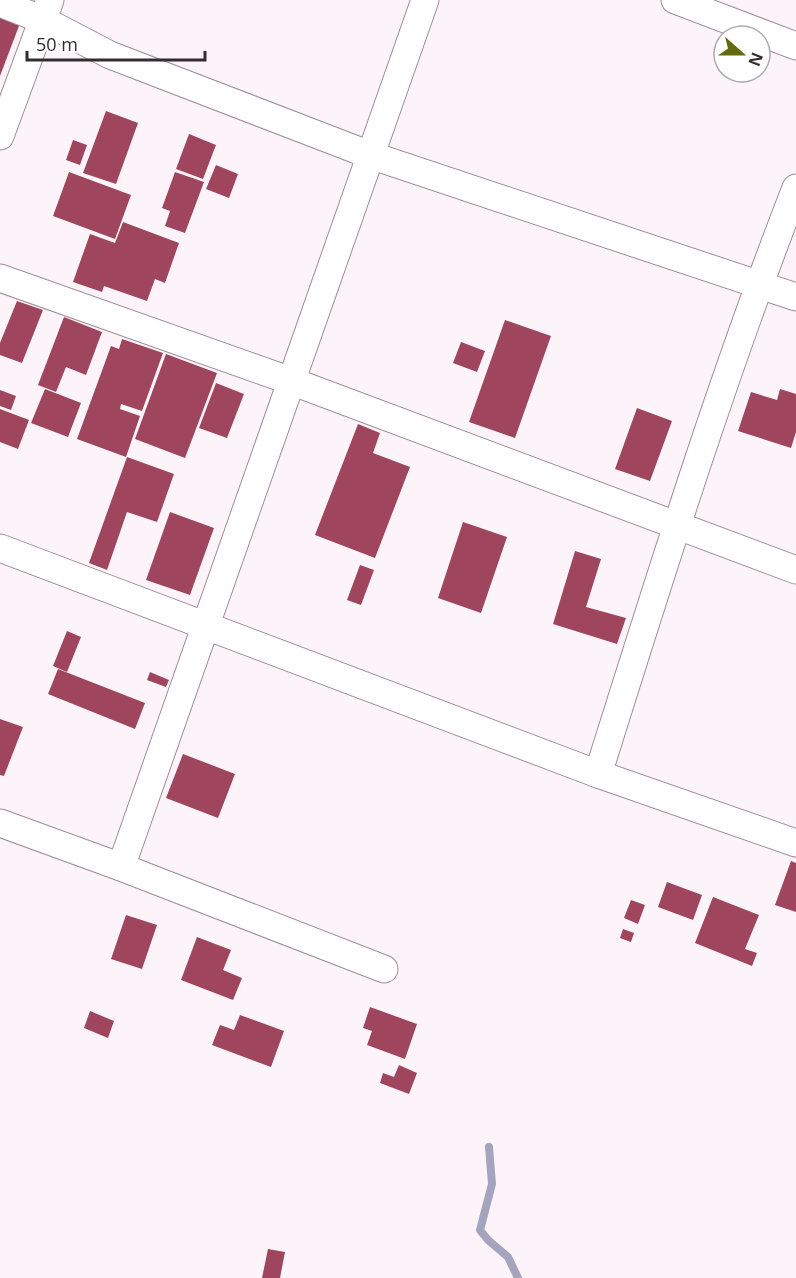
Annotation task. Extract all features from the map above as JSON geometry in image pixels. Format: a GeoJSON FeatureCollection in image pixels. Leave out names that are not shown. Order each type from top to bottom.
{"type":"FeatureCollection","features":[{"type":"Feature","properties":{"kind":"street"},"geometry":{"type":"LineString","coordinates":[[121,867],[425,0]]}},
{"type":"Feature","properties":{"kind":"street"},"geometry":{"type":"LineString","coordinates":[[675,0],[796,46]]}},
{"type":"Feature","properties":{"kind":"street"},"geometry":{"type":"LineString","coordinates":[[0,3],[47,10],[110,55],[370,155],[796,297]]}},
{"type":"Feature","properties":{"kind":"street"},"geometry":{"type":"LineString","coordinates":[[0,136],[47,10]]}},
{"type":"Feature","properties":{"kind":"street"},"geometry":{"type":"LineString","coordinates":[[598,774],[676,524],[759,283],[796,188]]}},
{"type":"Feature","properties":{"kind":"street"},"geometry":{"type":"LineString","coordinates":[[0,278],[291,381],[796,570]]}},
{"type":"Feature","properties":{"kind":"street"},"geometry":{"type":"LineString","coordinates":[[0,548],[598,774],[796,843]]}},
{"type":"Feature","properties":{"kind":"street"},"geometry":{"type":"LineString","coordinates":[[0,824],[121,867],[384,969]]}},
{"type":"Feature","properties":{"kind":"building"},"geometry":{"type":"Polygon","coordinates":[[[0,9],[22,18],[0,76],[0,9]]]}},
{"type":"Feature","properties":{"kind":"building"},"geometry":{"type":"Polygon","coordinates":[[[106,111],[138,123],[116,184],[83,173],[106,111]]]}},
{"type":"Feature","properties":{"kind":"building"},"geometry":{"type":"Polygon","coordinates":[[[189,134],[216,145],[203,179],[176,169],[189,134]]]}},
{"type":"Feature","properties":{"kind":"building"},"geometry":{"type":"Polygon","coordinates":[[[73,140],[87,145],[80,165],[66,160],[73,140]]]}},
{"type":"Feature","properties":{"kind":"building"},"geometry":{"type":"Polygon","coordinates":[[[216,165],[238,174],[229,198],[206,189],[216,165]]]}},
{"type":"Feature","properties":{"kind":"building"},"geometry":{"type":"Polygon","coordinates":[[[69,172],[131,195],[115,239],[53,216],[69,172]]]}},
{"type":"Feature","properties":{"kind":"building"},"geometry":{"type":"Polygon","coordinates":[[[175,172],[204,182],[185,233],[165,226],[170,211],[162,208],[175,172]]]}},
{"type":"Feature","properties":{"kind":"building"},"geometry":{"type":"Polygon","coordinates":[[[123,222],[179,243],[165,283],[155,279],[147,301],[104,286],[102,292],[73,282],[90,234],[115,243],[123,222]]]}},
{"type":"Feature","properties":{"kind":"building"},"geometry":{"type":"Polygon","coordinates":[[[17,301],[43,310],[22,363],[0,355],[0,343],[17,301]]]}},
{"type":"Feature","properties":{"kind":"building"},"geometry":{"type":"Polygon","coordinates":[[[64,317],[102,332],[86,375],[66,367],[56,392],[38,385],[64,317]]]}},
{"type":"Feature","properties":{"kind":"building"},"geometry":{"type":"Polygon","coordinates":[[[505,320],[551,336],[515,438],[469,422],[505,320]]]}},
{"type":"Feature","properties":{"kind":"building"},"geometry":{"type":"Polygon","coordinates":[[[122,339],[163,353],[142,411],[121,404],[120,409],[140,416],[126,457],[77,439],[111,346],[119,349],[122,339]]]}},
{"type":"Feature","properties":{"kind":"building"},"geometry":{"type":"Polygon","coordinates":[[[461,342],[485,351],[477,372],[453,363],[461,342]]]}},
{"type":"Feature","properties":{"kind":"building"},"geometry":{"type":"Polygon","coordinates":[[[166,354],[217,373],[185,458],[135,439],[166,354]]]}},
{"type":"Feature","properties":{"kind":"building"},"geometry":{"type":"Polygon","coordinates":[[[216,383],[244,394],[227,438],[199,428],[216,383]]]}},
{"type":"Feature","properties":{"kind":"building"},"geometry":{"type":"Polygon","coordinates":[[[45,389],[81,403],[68,437],[31,423],[45,389]]]}},
{"type":"Feature","properties":{"kind":"building"},"geometry":{"type":"Polygon","coordinates":[[[780,389],[796,394],[796,432],[791,448],[738,431],[751,392],[777,400],[780,389]]]}},
{"type":"Feature","properties":{"kind":"building"},"geometry":{"type":"Polygon","coordinates":[[[0,390],[16,396],[11,410],[0,406],[0,390]]]}},
{"type":"Feature","properties":{"kind":"building"},"geometry":{"type":"Polygon","coordinates":[[[637,408],[672,421],[650,481],[615,469],[637,408]]]}},
{"type":"Feature","properties":{"kind":"building"},"geometry":{"type":"Polygon","coordinates":[[[0,409],[29,420],[18,449],[0,442],[0,409]]]}},
{"type":"Feature","properties":{"kind":"building"},"geometry":{"type":"Polygon","coordinates":[[[358,424],[380,433],[373,453],[410,467],[375,558],[315,535],[358,424]]]}},
{"type":"Feature","properties":{"kind":"building"},"geometry":{"type":"Polygon","coordinates":[[[127,457],[174,474],[157,522],[127,512],[107,570],[89,563],[127,457]]]}},
{"type":"Feature","properties":{"kind":"building"},"geometry":{"type":"Polygon","coordinates":[[[170,512],[214,528],[190,595],[146,580],[170,512]]]}},
{"type":"Feature","properties":{"kind":"building"},"geometry":{"type":"Polygon","coordinates":[[[463,522],[507,537],[481,613],[438,598],[463,522]]]}},
{"type":"Feature","properties":{"kind":"building"},"geometry":{"type":"Polygon","coordinates":[[[575,551],[601,559],[586,607],[626,618],[617,644],[553,624],[575,551]]]}},
{"type":"Feature","properties":{"kind":"building"},"geometry":{"type":"Polygon","coordinates":[[[360,565],[374,570],[361,605],[347,600],[360,565]]]}},
{"type":"Feature","properties":{"kind":"building"},"geometry":{"type":"Polygon","coordinates":[[[67,631],[81,637],[67,672],[53,666],[67,631]]]}},
{"type":"Feature","properties":{"kind":"building"},"geometry":{"type":"Polygon","coordinates":[[[58,669],[145,703],[135,729],[48,694],[58,669]]]}},
{"type":"Feature","properties":{"kind":"building"},"geometry":{"type":"Polygon","coordinates":[[[150,672],[169,680],[166,687],[147,680],[150,672]]]}},
{"type":"Feature","properties":{"kind":"building"},"geometry":{"type":"Polygon","coordinates":[[[0,719],[23,727],[4,776],[0,775],[0,719]]]}},
{"type":"Feature","properties":{"kind":"building"},"geometry":{"type":"Polygon","coordinates":[[[183,754],[235,774],[218,818],[166,798],[183,754]]]}},
{"type":"Feature","properties":{"kind":"building"},"geometry":{"type":"Polygon","coordinates":[[[791,861],[796,863],[796,912],[775,905],[791,861]]]}},
{"type":"Feature","properties":{"kind":"building"},"geometry":{"type":"Polygon","coordinates":[[[667,882],[702,895],[693,920],[658,907],[667,882]]]}},
{"type":"Feature","properties":{"kind":"building"},"geometry":{"type":"Polygon","coordinates":[[[713,897],[759,915],[745,949],[757,953],[752,966],[695,943],[713,897]]]}},
{"type":"Feature","properties":{"kind":"building"},"geometry":{"type":"Polygon","coordinates":[[[631,900],[645,905],[638,924],[624,918],[631,900]]]}},
{"type":"Feature","properties":{"kind":"building"},"geometry":{"type":"Polygon","coordinates":[[[126,915],[157,925],[142,969],[111,959],[126,915]]]}},
{"type":"Feature","properties":{"kind":"building"},"geometry":{"type":"Polygon","coordinates":[[[623,929],[634,933],[631,942],[620,938],[623,929]]]}},
{"type":"Feature","properties":{"kind":"building"},"geometry":{"type":"Polygon","coordinates":[[[197,937],[231,950],[223,970],[242,978],[233,1000],[181,980],[197,937]]]}},
{"type":"Feature","properties":{"kind":"building"},"geometry":{"type":"Polygon","coordinates":[[[370,1007],[417,1024],[405,1059],[367,1045],[372,1031],[363,1028],[370,1007]]]}},
{"type":"Feature","properties":{"kind":"building"},"geometry":{"type":"Polygon","coordinates":[[[90,1011],[114,1021],[108,1038],[84,1028],[90,1011]]]}},
{"type":"Feature","properties":{"kind":"building"},"geometry":{"type":"Polygon","coordinates":[[[240,1015],[284,1031],[271,1067],[212,1045],[220,1025],[234,1030],[240,1015]]]}},
{"type":"Feature","properties":{"kind":"building"},"geometry":{"type":"Polygon","coordinates":[[[399,1065],[417,1073],[409,1094],[380,1083],[383,1073],[394,1077],[399,1065]]]}},
{"type":"Feature","properties":{"kind":"building"},"geometry":{"type":"Polygon","coordinates":[[[268,1249],[285,1252],[280,1278],[262,1278],[268,1249]]]}},
{"type":"Feature","properties":{"kind":"waterway"},"geometry":{"type":"LineString","coordinates":[[489,1147],[492,1184],[480,1230],[508,1257],[518,1278]]}}]}
